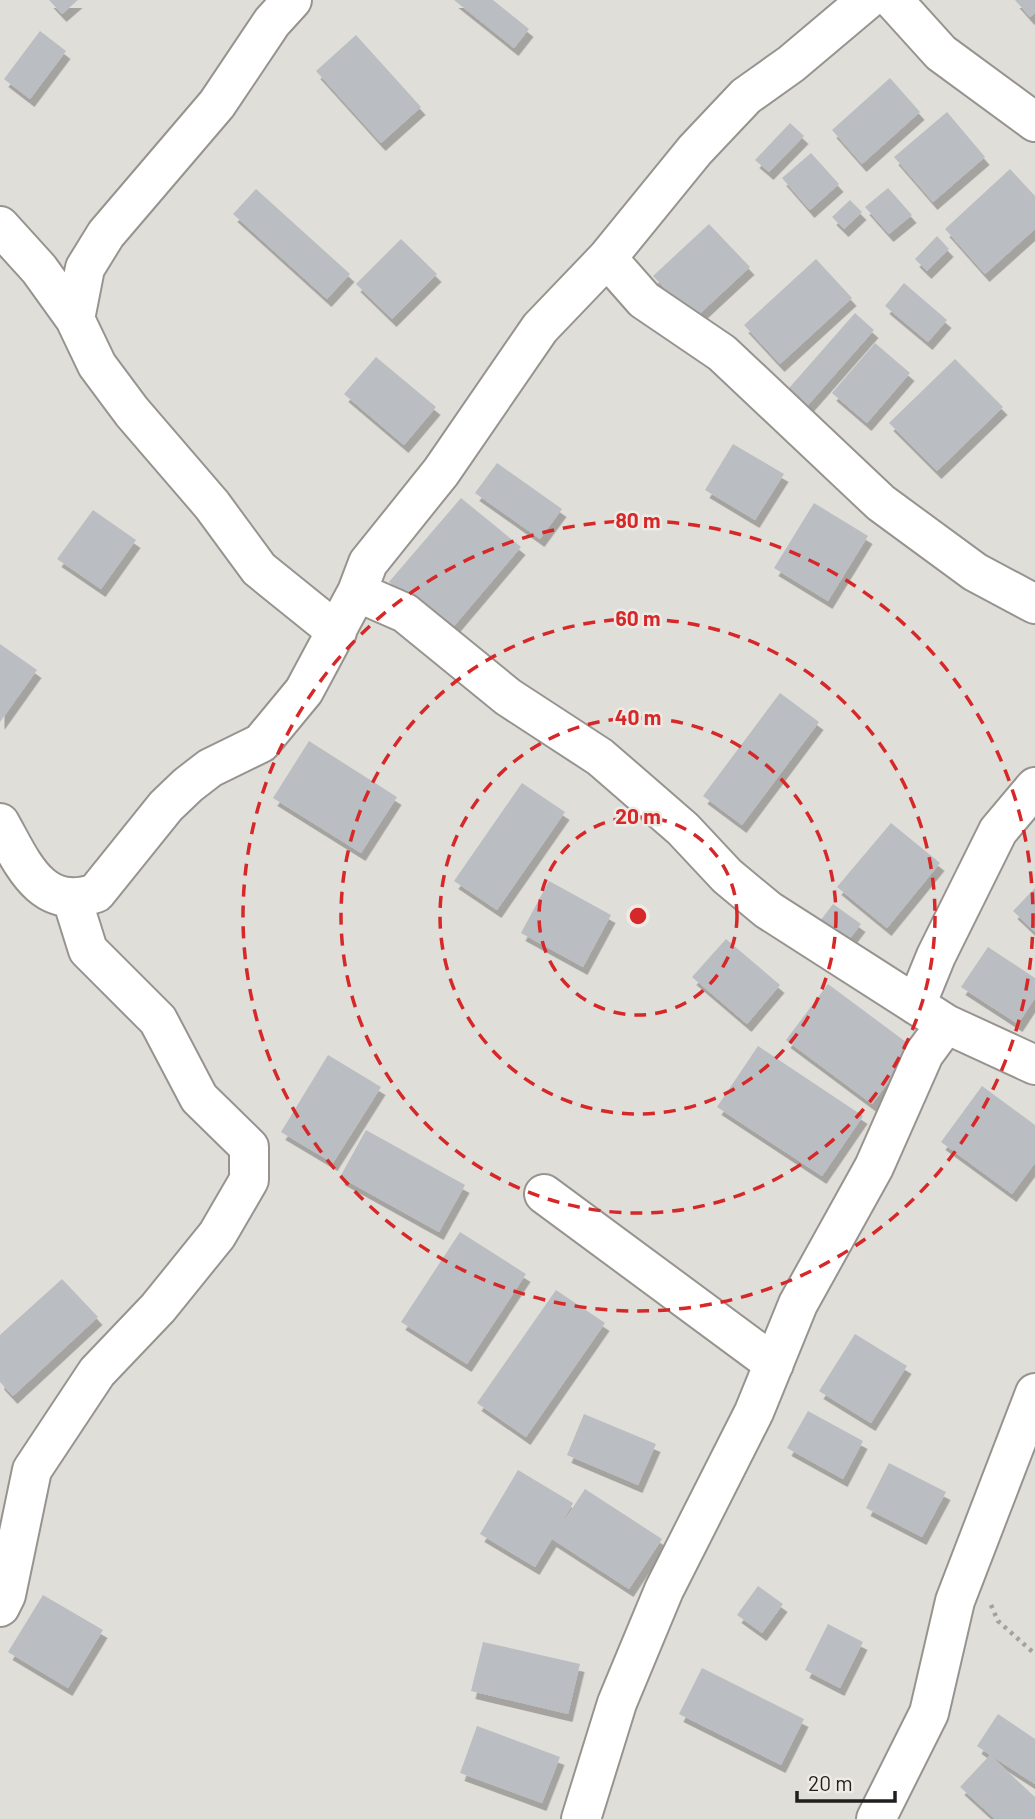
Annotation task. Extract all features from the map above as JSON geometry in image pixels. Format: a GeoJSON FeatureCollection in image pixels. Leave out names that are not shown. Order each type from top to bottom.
{"type":"FeatureCollection","features":[{"type":"Feature","properties":{"kind":"street"},"geometry":{"type":"LineString","coordinates":[[75,319],[85,268],[106,234],[217,104],[272,22],[292,0]]}},
{"type":"Feature","properties":{"kind":"street"},"geometry":{"type":"LineString","coordinates":[[0,823],[27,870],[44,890],[72,899],[96,893],[188,785],[210,768],[261,743],[304,691],[357,592],[368,563],[441,472],[540,328],[607,258],[695,150],[746,96],[791,64],[867,0]]}},
{"type":"Feature","properties":{"kind":"street"},"geometry":{"type":"LineString","coordinates":[[893,0],[941,53],[1035,122]]}},
{"type":"Feature","properties":{"kind":"street"},"geometry":{"type":"LineString","coordinates":[[0,226],[39,269],[75,319],[97,365],[170,459],[212,505],[258,569],[337,632]]}},
{"type":"Feature","properties":{"kind":"street"},"geometry":{"type":"LineString","coordinates":[[607,258],[644,300],[722,353],[881,503],[975,572],[1035,604]]}},
{"type":"Feature","properties":{"kind":"street"},"geometry":{"type":"LineString","coordinates":[[39,269],[85,268]]}},
{"type":"Feature","properties":{"kind":"street"},"geometry":{"type":"LineString","coordinates":[[357,592],[405,613],[508,697],[600,757],[683,829],[727,876],[768,910],[931,1014],[1035,1065]]}},
{"type":"Feature","properties":{"kind":"street"},"geometry":{"type":"LineString","coordinates":[[581,1819],[617,1703],[664,1590],[754,1412],[798,1304],[874,1167],[924,1054],[942,944],[998,831],[1035,787]]}},
{"type":"Feature","properties":{"kind":"street"},"geometry":{"type":"LineString","coordinates":[[0,1607],[6,1595],[32,1470],[97,1371],[158,1308],[217,1235],[249,1180],[249,1147],[199,1098],[158,1020],[88,950],[72,899]]}},
{"type":"Feature","properties":{"kind":"street"},"geometry":{"type":"LineString","coordinates":[[544,1194],[774,1364]]}},
{"type":"Feature","properties":{"kind":"street"},"geometry":{"type":"LineString","coordinates":[[876,1819],[929,1713],[955,1601],[1035,1393]]}},
{"type":"Feature","properties":{"kind":"path"},"geometry":{"type":"LineString","coordinates":[[971,1559],[998,1621],[1035,1654]]}},
{"type":"Feature","properties":{"kind":"building"},"geometry":{"type":"Polygon","coordinates":[[[49,0],[78,0],[62,14],[49,0]]]}},
{"type":"Feature","properties":{"kind":"building"},"geometry":{"type":"Polygon","coordinates":[[[454,0],[493,0],[529,29],[514,48],[454,0]]]}},
{"type":"Feature","properties":{"kind":"building"},"geometry":{"type":"Polygon","coordinates":[[[1015,0],[1035,0],[1035,13],[1030,17],[1015,0]]]}},
{"type":"Feature","properties":{"kind":"building"},"geometry":{"type":"Polygon","coordinates":[[[40,31],[66,51],[30,99],[4,79],[40,31]]]}},
{"type":"Feature","properties":{"kind":"building"},"geometry":{"type":"Polygon","coordinates":[[[356,35],[421,107],[381,143],[316,71],[356,35]]]}},
{"type":"Feature","properties":{"kind":"building"},"geometry":{"type":"Polygon","coordinates":[[[890,78],[920,112],[862,164],[832,130],[890,78]]]}},
{"type":"Feature","properties":{"kind":"building"},"geometry":{"type":"Polygon","coordinates":[[[947,112],[985,157],[933,202],[894,157],[947,112]]]}},
{"type":"Feature","properties":{"kind":"building"},"geometry":{"type":"Polygon","coordinates":[[[790,123],[804,136],[769,172],[755,160],[790,123]]]}},
{"type":"Feature","properties":{"kind":"building"},"geometry":{"type":"Polygon","coordinates":[[[811,153],[839,184],[810,210],[782,178],[811,153]]]}},
{"type":"Feature","properties":{"kind":"building"},"geometry":{"type":"Polygon","coordinates":[[[1010,169],[1035,196],[1035,229],[985,274],[945,229],[1010,169]]]}},
{"type":"Feature","properties":{"kind":"building"},"geometry":{"type":"Polygon","coordinates":[[[888,188],[912,215],[889,234],[865,207],[888,188]]]}},
{"type":"Feature","properties":{"kind":"building"},"geometry":{"type":"Polygon","coordinates":[[[256,189],[350,274],[327,299],[233,214],[256,189]]]}},
{"type":"Feature","properties":{"kind":"building"},"geometry":{"type":"Polygon","coordinates":[[[850,200],[862,212],[844,229],[832,217],[850,200]]]}},
{"type":"Feature","properties":{"kind":"building"},"geometry":{"type":"Polygon","coordinates":[[[709,224],[750,267],[694,319],[653,276],[709,224]]]}},
{"type":"Feature","properties":{"kind":"building"},"geometry":{"type":"Polygon","coordinates":[[[937,236],[949,249],[927,271],[915,259],[937,236]]]}},
{"type":"Feature","properties":{"kind":"building"},"geometry":{"type":"Polygon","coordinates":[[[401,239],[437,274],[392,319],[356,284],[401,239]]]}},
{"type":"Feature","properties":{"kind":"building"},"geometry":{"type":"Polygon","coordinates":[[[816,259],[852,298],[780,364],[744,325],[816,259]]]}},
{"type":"Feature","properties":{"kind":"building"},"geometry":{"type":"Polygon","coordinates":[[[904,283],[947,320],[928,342],[885,306],[904,283]]]}},
{"type":"Feature","properties":{"kind":"building"},"geometry":{"type":"Polygon","coordinates":[[[855,313],[874,330],[802,412],[783,395],[855,313]]]}},
{"type":"Feature","properties":{"kind":"building"},"geometry":{"type":"Polygon","coordinates":[[[875,343],[910,373],[867,423],[832,393],[875,343]]]}},
{"type":"Feature","properties":{"kind":"building"},"geometry":{"type":"Polygon","coordinates":[[[376,357],[436,407],[404,445],[344,394],[376,357]]]}},
{"type":"Feature","properties":{"kind":"building"},"geometry":{"type":"Polygon","coordinates":[[[955,359],[1003,407],[937,471],[889,423],[955,359]]]}},
{"type":"Feature","properties":{"kind":"building"},"geometry":{"type":"Polygon","coordinates":[[[733,444],[784,474],[755,520],[705,490],[733,444]]]}},
{"type":"Feature","properties":{"kind":"building"},"geometry":{"type":"Polygon","coordinates":[[[497,463],[562,509],[540,539],[475,493],[497,463]]]}},
{"type":"Feature","properties":{"kind":"building"},"geometry":{"type":"Polygon","coordinates":[[[461,498],[521,547],[449,632],[389,582],[461,498]]]}},
{"type":"Feature","properties":{"kind":"building"},"geometry":{"type":"Polygon","coordinates":[[[814,503],[868,536],[828,601],[774,568],[814,503]]]}},
{"type":"Feature","properties":{"kind":"building"},"geometry":{"type":"Polygon","coordinates":[[[93,510],[136,540],[101,589],[57,559],[93,510]]]}},
{"type":"Feature","properties":{"kind":"building"},"geometry":{"type":"Polygon","coordinates":[[[0,644],[37,670],[0,722],[0,644]]]}},
{"type":"Feature","properties":{"kind":"building"},"geometry":{"type":"Polygon","coordinates":[[[780,693],[819,722],[742,825],[703,796],[780,693]]]}},
{"type":"Feature","properties":{"kind":"building"},"geometry":{"type":"Polygon","coordinates":[[[309,741],[397,797],[361,853],[273,798],[309,741]]]}},
{"type":"Feature","properties":{"kind":"building"},"geometry":{"type":"Polygon","coordinates":[[[522,783],[565,812],[497,910],[454,881],[522,783]]]}},
{"type":"Feature","properties":{"kind":"building"},"geometry":{"type":"Polygon","coordinates":[[[891,823],[940,863],[887,928],[837,887],[891,823]]]}},
{"type":"Feature","properties":{"kind":"building"},"geometry":{"type":"Polygon","coordinates":[[[549,881],[611,915],[583,967],[521,933],[549,881]]]}},
{"type":"Feature","properties":{"kind":"building"},"geometry":{"type":"Polygon","coordinates":[[[1035,888],[1035,932],[1013,911],[1035,888]]]}},
{"type":"Feature","properties":{"kind":"building"},"geometry":{"type":"Polygon","coordinates":[[[833,904],[861,924],[845,945],[817,925],[833,904]]]}},
{"type":"Feature","properties":{"kind":"building"},"geometry":{"type":"Polygon","coordinates":[[[726,939],[780,985],[747,1024],[692,977],[726,939]]]}},
{"type":"Feature","properties":{"kind":"building"},"geometry":{"type":"Polygon","coordinates":[[[988,947],[1035,978],[1035,998],[1018,1024],[961,987],[988,947]]]}},
{"type":"Feature","properties":{"kind":"building"},"geometry":{"type":"Polygon","coordinates":[[[828,984],[914,1048],[872,1104],[786,1040],[828,984]]]}},
{"type":"Feature","properties":{"kind":"building"},"geometry":{"type":"Polygon","coordinates":[[[758,1046],[863,1116],[822,1176],[717,1107],[758,1046]]]}},
{"type":"Feature","properties":{"kind":"building"},"geometry":{"type":"Polygon","coordinates":[[[328,1055],[381,1087],[333,1163],[281,1132],[328,1055]]]}},
{"type":"Feature","properties":{"kind":"building"},"geometry":{"type":"Polygon","coordinates":[[[982,1086],[1035,1125],[1035,1163],[1012,1194],[941,1142],[982,1086]]]}},
{"type":"Feature","properties":{"kind":"building"},"geometry":{"type":"Polygon","coordinates":[[[366,1130],[465,1185],[439,1232],[340,1177],[366,1130]]]}},
{"type":"Feature","properties":{"kind":"building"},"geometry":{"type":"Polygon","coordinates":[[[460,1232],[526,1274],[467,1364],[401,1322],[460,1232]]]}},
{"type":"Feature","properties":{"kind":"building"},"geometry":{"type":"Polygon","coordinates":[[[62,1279],[98,1317],[13,1396],[0,1382],[0,1335],[62,1279]]]}},
{"type":"Feature","properties":{"kind":"building"},"geometry":{"type":"Polygon","coordinates":[[[556,1290],[605,1323],[526,1437],[477,1403],[556,1290]]]}},
{"type":"Feature","properties":{"kind":"building"},"geometry":{"type":"Polygon","coordinates":[[[855,1334],[907,1366],[871,1423],[819,1391],[855,1334]]]}},
{"type":"Feature","properties":{"kind":"building"},"geometry":{"type":"Polygon","coordinates":[[[808,1411],[863,1441],[843,1479],[787,1448],[808,1411]]]}},
{"type":"Feature","properties":{"kind":"building"},"geometry":{"type":"Polygon","coordinates":[[[584,1414],[656,1444],[638,1485],[567,1455],[584,1414]]]}},
{"type":"Feature","properties":{"kind":"building"},"geometry":{"type":"Polygon","coordinates":[[[889,1463],[946,1492],[922,1537],[866,1508],[889,1463]]]}},
{"type":"Feature","properties":{"kind":"building"},"geometry":{"type":"Polygon","coordinates":[[[518,1470],[573,1503],[558,1530],[585,1489],[662,1539],[629,1589],[552,1539],[535,1567],[480,1534],[518,1470]]]}},
{"type":"Feature","properties":{"kind":"building"},"geometry":{"type":"Polygon","coordinates":[[[758,1586],[783,1604],[762,1633],[737,1615],[758,1586]]]}},
{"type":"Feature","properties":{"kind":"building"},"geometry":{"type":"Polygon","coordinates":[[[43,1595],[103,1630],[68,1688],[8,1652],[43,1595]]]}},
{"type":"Feature","properties":{"kind":"building"},"geometry":{"type":"Polygon","coordinates":[[[828,1624],[863,1642],[840,1688],[805,1670],[828,1624]]]}},
{"type":"Feature","properties":{"kind":"building"},"geometry":{"type":"Polygon","coordinates":[[[483,1642],[580,1664],[568,1714],[471,1691],[483,1642]]]}},
{"type":"Feature","properties":{"kind":"building"},"geometry":{"type":"Polygon","coordinates":[[[702,1668],[804,1719],[781,1765],[679,1714],[702,1668]]]}},
{"type":"Feature","properties":{"kind":"building"},"geometry":{"type":"Polygon","coordinates":[[[998,1714],[1035,1739],[1035,1784],[977,1746],[998,1714]]]}},
{"type":"Feature","properties":{"kind":"building"},"geometry":{"type":"Polygon","coordinates":[[[477,1726],[560,1757],[542,1803],[460,1773],[477,1726]]]}},
{"type":"Feature","properties":{"kind":"building"},"geometry":{"type":"Polygon","coordinates":[[[990,1755],[1035,1797],[1035,1819],[995,1819],[960,1787],[990,1755]]]}}]}
